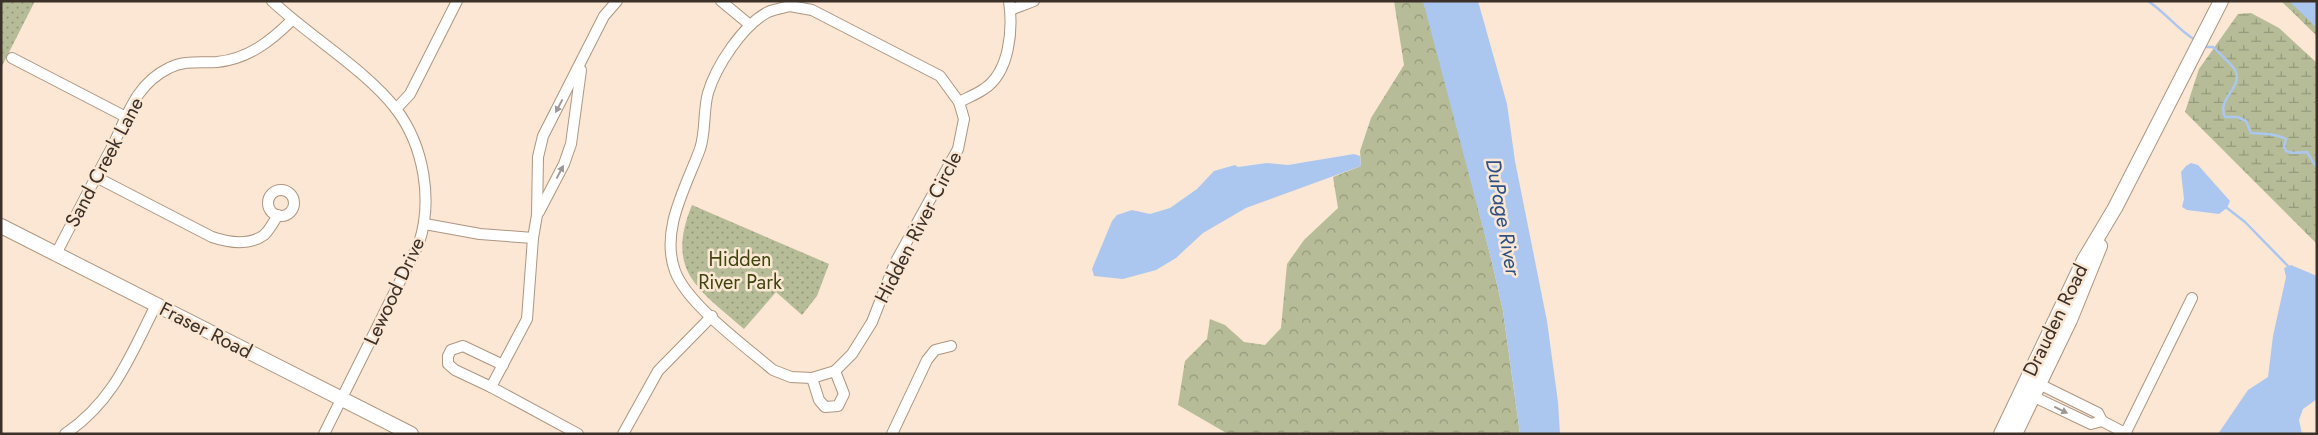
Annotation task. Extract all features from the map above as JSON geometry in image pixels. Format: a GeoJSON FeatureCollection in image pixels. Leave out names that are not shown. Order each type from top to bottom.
{"type":"FeatureCollection","features":[{"type":"Feature","properties":{"kind":"street","name":"Lewood Drive"},"geometry":{"type":"LineString","coordinates":[[272,1],[292,20],[369,82],[396,109],[417,151],[427,202],[425,224],[412,260],[324,434]]}},
{"type":"Feature","properties":{"kind":"street"},"geometry":{"type":"LineString","coordinates":[[396,109],[410,94],[457,1]]}},
{"type":"Feature","properties":{"kind":"street"},"geometry":{"type":"LineString","coordinates":[[491,387],[527,319],[533,238],[537,215],[538,157],[543,136],[604,16],[617,1]]}},
{"type":"Feature","properties":{"kind":"street"},"geometry":{"type":"LineString","coordinates":[[721,1],[750,25]]}},
{"type":"Feature","properties":{"kind":"street"},"geometry":{"type":"LineString","coordinates":[[959,102],[986,89],[1002,70],[1010,36],[1010,6],[1034,1]]}},
{"type":"Feature","properties":{"kind":"street","name":"Drauden Road"},"geometry":{"type":"LineString","coordinates":[[2015,434],[2030,387],[2084,260],[2115,208],[2221,1]]}},
{"type":"Feature","properties":{"kind":"street","name":"Hidden River Circle"},"geometry":{"type":"LineString","coordinates":[[790,6],[812,10],[940,76],[959,102],[964,119],[958,149],[895,263],[868,329],[852,354],[835,371],[812,378],[791,377],[773,370],[712,316],[690,295],[676,274],[669,246],[670,234],[702,144],[708,94],[715,75],[750,25],[769,12],[790,6]]}},
{"type":"Feature","properties":{"kind":"street","name":"Sand Creek Lane"},"geometry":{"type":"LineString","coordinates":[[56,254],[114,144],[124,116],[135,98],[152,79],[170,67],[192,62],[217,62],[237,59],[257,50],[292,20]]}},
{"type":"Feature","properties":{"kind":"street"},"geometry":{"type":"LineString","coordinates":[[12,58],[124,116]]}},
{"type":"Feature","properties":{"kind":"street"},"geometry":{"type":"LineString","coordinates":[[537,215],[564,164],[571,144],[581,63]]}},
{"type":"Feature","properties":{"kind":"street"},"geometry":{"type":"LineString","coordinates":[[96,177],[212,237],[229,242],[246,241],[264,235],[278,215]]}},
{"type":"Feature","properties":{"kind":"street"},"geometry":{"type":"LineString","coordinates":[[425,224],[480,234],[533,238]]}},
{"type":"Feature","properties":{"kind":"street","name":"Fraser Road"},"geometry":{"type":"LineString","coordinates":[[1,226],[411,434]]}},
{"type":"Feature","properties":{"kind":"street"},"geometry":{"type":"LineString","coordinates":[[2030,387],[2091,424],[2102,421],[2126,434],[2192,298]]}},
{"type":"Feature","properties":{"kind":"street"},"geometry":{"type":"LineString","coordinates":[[65,434],[86,420],[116,384],[156,305]]}},
{"type":"Feature","properties":{"kind":"street"},"geometry":{"type":"LineString","coordinates":[[623,434],[658,371],[712,316]]}},
{"type":"Feature","properties":{"kind":"street"},"geometry":{"type":"LineString","coordinates":[[502,365],[462,346],[451,350],[448,356],[448,364],[455,370],[491,387],[578,434]]}},
{"type":"Feature","properties":{"kind":"street"},"geometry":{"type":"LineString","coordinates":[[892,434],[927,360],[935,350],[951,346]]}},
{"type":"Feature","properties":{"kind":"street"},"geometry":{"type":"LineString","coordinates":[[812,378],[819,400],[825,406],[838,406],[844,394],[835,371]]}},
{"type":"Feature","properties":{"kind":"street","name":"Drauden Road"},"geometry":{"type":"LineString","coordinates":[[2001,434],[2030,387]]}},
{"type":"Feature","properties":{"kind":"green space"},"geometry":{"type":"Polygon","coordinates":[[[1,1],[35,1],[1,68],[1,1]]]}},
{"type":"Feature","properties":{"kind":"green space"},"geometry":{"type":"Polygon","coordinates":[[[1394,1],[1423,1],[1432,29],[1503,311],[1520,434],[1228,434],[1178,405],[1185,361],[1207,339],[1210,319],[1225,325],[1244,342],[1265,345],[1281,328],[1287,264],[1304,240],[1338,208],[1333,177],[1361,166],[1360,151],[1371,118],[1404,65],[1394,1]]]}},
{"type":"Feature","properties":{"kind":"green space"},"geometry":{"type":"Polygon","coordinates":[[[2281,1],[2317,1],[2317,36],[2281,1]]]}},
{"type":"Feature","properties":{"kind":"green space"},"geometry":{"type":"Polygon","coordinates":[[[2251,13],[2279,28],[2317,63],[2317,244],[2185,112],[2199,69],[2238,14],[2251,13]]]}},
{"type":"Feature","properties":{"kind":"green space","name":"Hidden River Park"},"geometry":{"type":"Polygon","coordinates":[[[692,205],[829,264],[817,296],[802,315],[776,292],[744,329],[700,290],[684,263],[682,247],[692,205]]]}},
{"type":"Feature","properties":{"kind":"water","name":"DuPage River"},"geometry":{"type":"Polygon","coordinates":[[[1423,1],[1478,1],[1507,104],[1515,161],[1547,321],[1558,402],[1560,434],[1520,434],[1503,311],[1492,262],[1423,1]]]}},
{"type":"Feature","properties":{"kind":"water"},"geometry":{"type":"Polygon","coordinates":[[[2289,1],[2317,1],[2317,28],[2289,1]]]}},
{"type":"Feature","properties":{"kind":"water"},"geometry":{"type":"Polygon","coordinates":[[[1354,154],[1360,156],[1361,166],[1246,208],[1203,233],[1176,258],[1156,270],[1123,279],[1094,276],[1092,269],[1112,221],[1117,215],[1132,210],[1150,214],[1170,208],[1197,189],[1214,171],[1235,165],[1238,167],[1267,163],[1288,165],[1354,154]]]}},
{"type":"Feature","properties":{"kind":"water"},"geometry":{"type":"Polygon","coordinates":[[[2191,163],[2198,165],[2230,201],[2227,208],[2219,214],[2187,210],[2182,207],[2184,199],[2181,172],[2191,163]]]}},
{"type":"Feature","properties":{"kind":"water"},"geometry":{"type":"Polygon","coordinates":[[[2291,265],[2317,276],[2317,399],[2303,409],[2299,420],[2302,434],[2218,434],[2248,390],[2268,377],[2273,336],[2286,277],[2284,268],[2291,265]]]}},
{"type":"Feature","properties":{"kind":"waterway"},"geometry":{"type":"LineString","coordinates":[[2148,1],[2195,40]]}},
{"type":"Feature","properties":{"kind":"waterway"},"geometry":{"type":"LineString","coordinates":[[2206,47],[2213,47],[2225,58],[2235,70],[2237,76],[2236,82],[2224,104],[2225,117],[2237,117],[2246,121],[2251,133],[2273,135],[2286,139],[2284,147],[2286,151],[2292,153],[2307,152],[2317,168]]}},
{"type":"Feature","properties":{"kind":"waterway"},"geometry":{"type":"LineString","coordinates":[[2227,208],[2245,222],[2288,266]]}}]}
